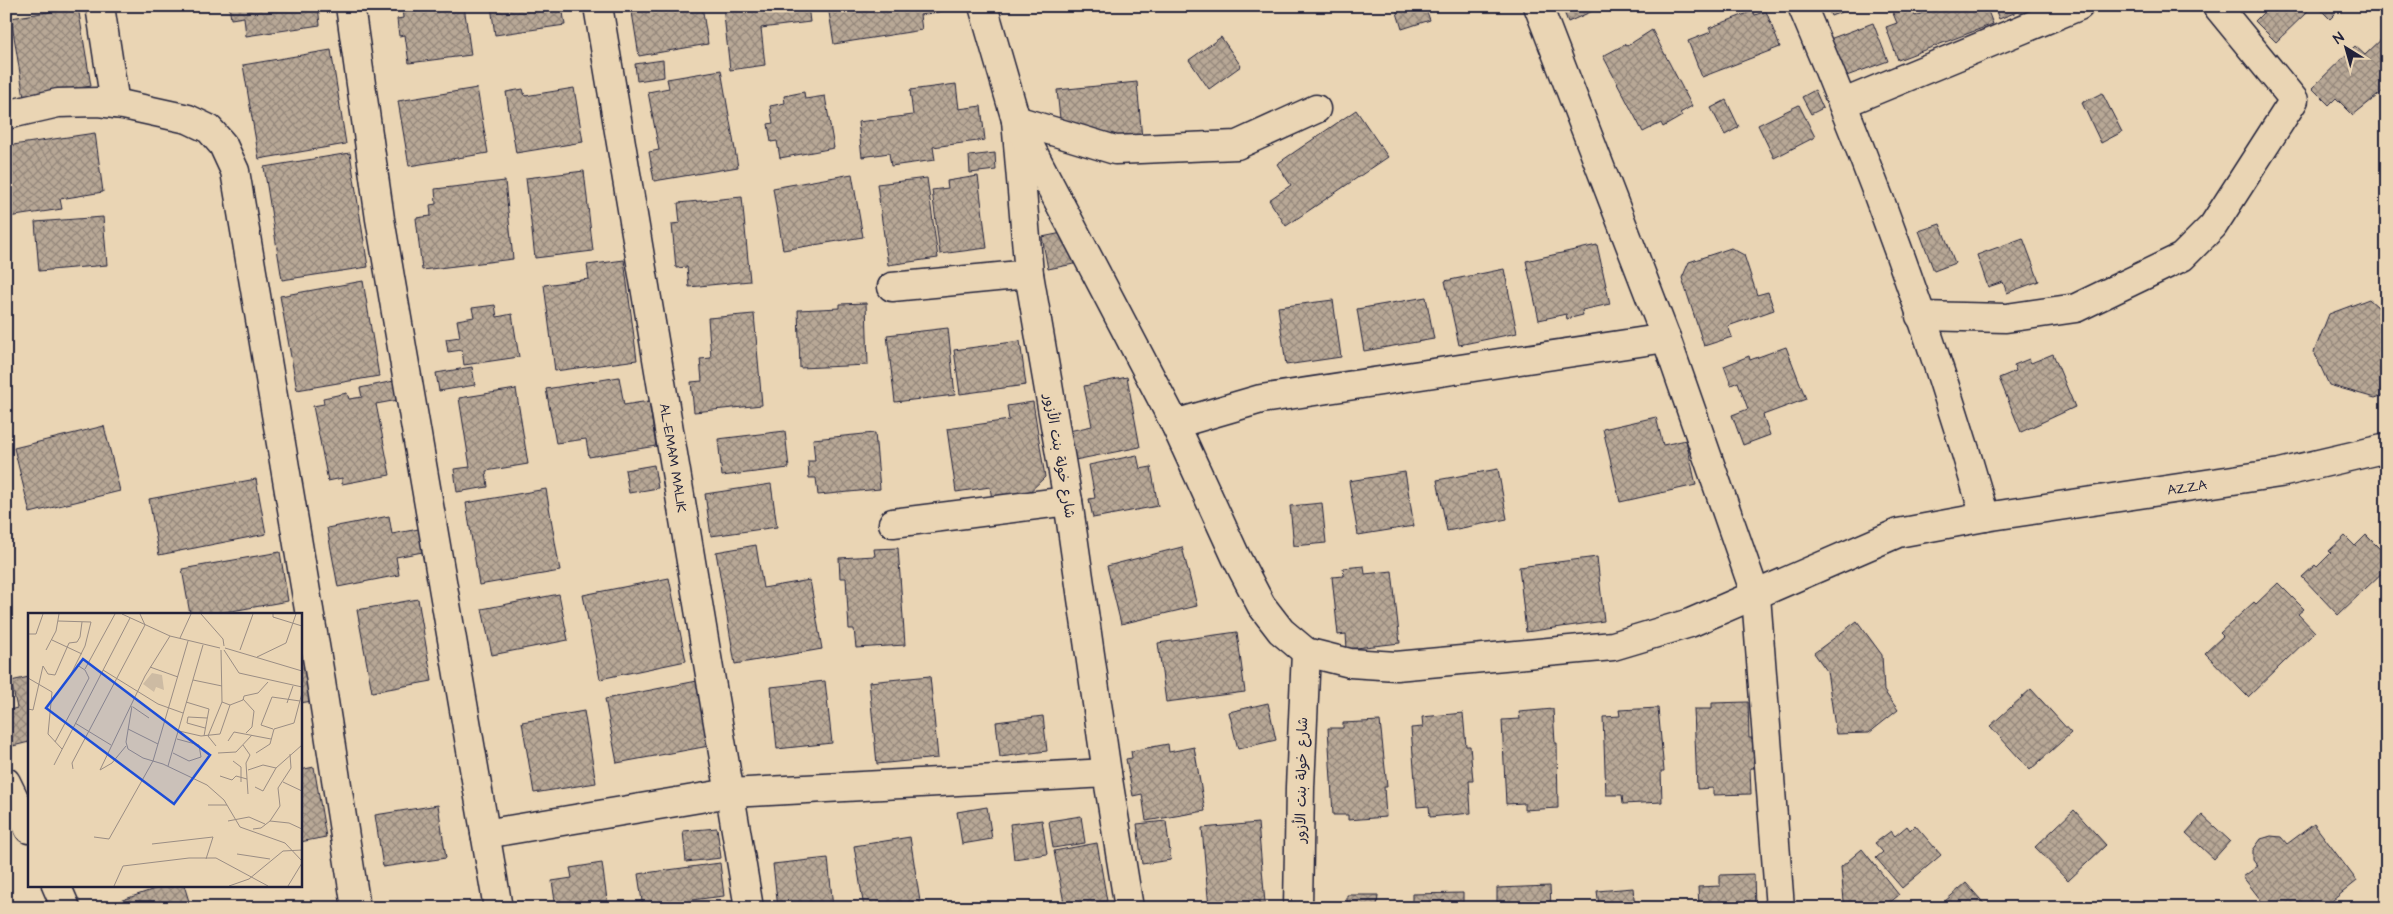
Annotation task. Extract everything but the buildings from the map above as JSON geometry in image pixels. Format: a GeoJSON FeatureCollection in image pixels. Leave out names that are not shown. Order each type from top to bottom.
{"type":"FeatureCollection","features":[{"type":"Feature","properties":{"kind":"street"},"geometry":{"type":"LineString","coordinates":[[100,6],[115,104]]}},
{"type":"Feature","properties":{"kind":"street"},"geometry":{"type":"LineString","coordinates":[[350,6],[380,219],[498,908]]}},
{"type":"Feature","properties":{"kind":"street","name":"AL-EMAM MALIK"},"geometry":{"type":"LineString","coordinates":[[598,6],[748,908]]}},
{"type":"Feature","properties":{"kind":"street","name":"شارع خولة بنت الأزور"},"geometry":{"type":"LineString","coordinates":[[983,6],[1016,120],[1029,274],[1068,500],[1107,773],[1129,908]]}},
{"type":"Feature","properties":{"kind":"street"},"geometry":{"type":"LineString","coordinates":[[1538,6],[1666,338],[1756,596],[1780,908]]}},
{"type":"Feature","properties":{"kind":"street"},"geometry":{"type":"LineString","coordinates":[[1802,6],[1844,103],[1966,449],[1985,517]]}},
{"type":"Feature","properties":{"kind":"street"},"geometry":{"type":"LineString","coordinates":[[1844,103],[2079,6]]}},
{"type":"Feature","properties":{"kind":"street"},"geometry":{"type":"LineString","coordinates":[[1920,316],[2006,318],[2076,308],[2182,257],[2213,226],[2294,100],[2217,6]]}},
{"type":"Feature","properties":{"kind":"street"},"geometry":{"type":"LineString","coordinates":[[6,115],[58,103],[98,102],[188,119],[209,129],[223,145],[235,171],[319,669],[356,908]]}},
{"type":"Feature","properties":{"kind":"street"},"geometry":{"type":"LineString","coordinates":[[1016,120],[1114,150],[1237,145],[1316,109]]}},
{"type":"Feature","properties":{"kind":"street"},"geometry":{"type":"LineString","coordinates":[[1016,120],[1174,424],[1260,605],[1281,631],[1306,652]]}},
{"type":"Feature","properties":{"kind":"street"},"geometry":{"type":"LineString","coordinates":[[892,287],[1029,274]]}},
{"type":"Feature","properties":{"kind":"street"},"geometry":{"type":"LineString","coordinates":[[1174,424],[1262,399],[1666,338]]}},
{"type":"Feature","properties":{"kind":"street","name":"AZZA"},"geometry":{"type":"LineString","coordinates":[[1306,652],[1350,663],[1396,666],[1613,646],[1690,623],[1898,533],[1985,517],[2280,473],[2387,448]]}},
{"type":"Feature","properties":{"kind":"street"},"geometry":{"type":"LineString","coordinates":[[893,523],[1068,500]]}},
{"type":"Feature","properties":{"kind":"street","name":"شارع خولة بنت الأزور"},"geometry":{"type":"LineString","coordinates":[[1298,908],[1300,786],[1306,652]]}},
{"type":"Feature","properties":{"kind":"street"},"geometry":{"type":"LineString","coordinates":[[485,834],[730,793],[1107,773]]}},
{"type":"Feature","properties":{"kind":"street"},"geometry":{"type":"LineString","coordinates":[[6,782],[28,827]]}},
{"type":"Feature","properties":{"kind":"street"},"geometry":{"type":"LineString","coordinates":[[56,886],[66,908]]}}]}
